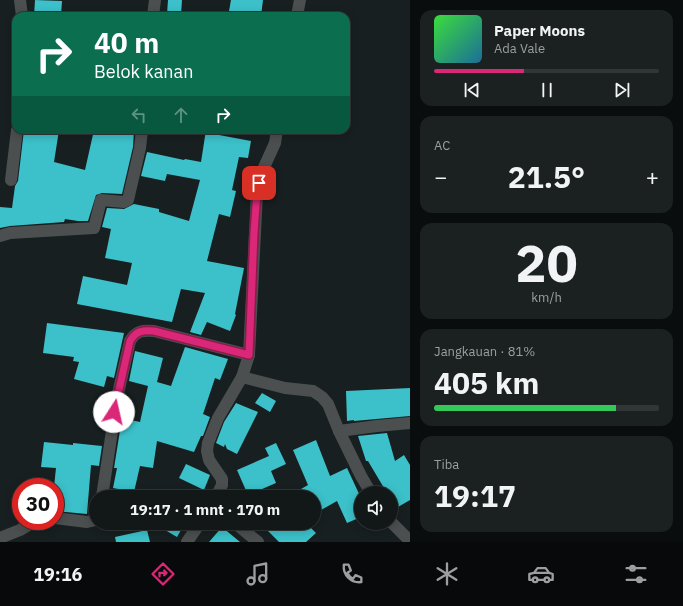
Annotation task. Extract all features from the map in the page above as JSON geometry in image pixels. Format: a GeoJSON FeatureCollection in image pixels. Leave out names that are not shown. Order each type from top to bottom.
{"type":"FeatureCollection","features":[{"type":"Feature","properties":{"kind":"street"},"geometry":{"type":"LineString","coordinates":[[20,0],[22,12]]}},
{"type":"Feature","properties":{"kind":"street"},"geometry":{"type":"LineString","coordinates":[[154,12],[155,0]]}},
{"type":"Feature","properties":{"kind":"street"},"geometry":{"type":"LineString","coordinates":[[298,12],[300,0]]}},
{"type":"Feature","properties":{"kind":"street"},"geometry":{"type":"LineString","coordinates":[[11,180],[17,134]]}},
{"type":"Feature","properties":{"kind":"street"},"geometry":{"type":"LineString","coordinates":[[0,236],[16,233],[94,228],[101,200],[124,202],[128,200],[140,148],[142,134]]}},
{"type":"Feature","properties":{"kind":"street"},"geometry":{"type":"LineString","coordinates":[[220,490],[222,485],[222,479],[210,460],[207,451],[208,443],[218,418],[242,377],[249,355],[257,192],[261,174],[275,143],[276,134]]}},
{"type":"Feature","properties":{"kind":"street"},"geometry":{"type":"LineString","coordinates":[[103,490],[117,398],[130,341],[134,335],[139,331],[154,331],[249,355]]}},
{"type":"Feature","properties":{"kind":"street"},"geometry":{"type":"LineString","coordinates":[[242,377],[285,388],[313,392],[322,396],[328,404],[339,431],[367,486]]}},
{"type":"Feature","properties":{"kind":"street"},"geometry":{"type":"LineString","coordinates":[[339,431],[410,423]]}},
{"type":"Feature","properties":{"kind":"street"},"geometry":{"type":"LineString","coordinates":[[64,519],[89,522]]}},
{"type":"Feature","properties":{"kind":"street"},"geometry":{"type":"LineString","coordinates":[[398,529],[410,541]]}},
{"type":"Feature","properties":{"kind":"street"},"geometry":{"type":"LineString","coordinates":[[0,538],[20,530]]}},
{"type":"Feature","properties":{"kind":"street"},"geometry":{"type":"LineString","coordinates":[[187,542],[195,530]]}},
{"type":"Feature","properties":{"kind":"street"},"geometry":{"type":"LineString","coordinates":[[243,530],[258,542]]}},
{"type":"Feature","properties":{"kind":"building"},"geometry":{"type":"Polygon","coordinates":[[[35,0],[62,1],[61,12],[34,12],[35,0]]]}},
{"type":"Feature","properties":{"kind":"building"},"geometry":{"type":"Polygon","coordinates":[[[168,0],[182,0],[181,12],[167,12],[168,0]]]}},
{"type":"Feature","properties":{"kind":"building"},"geometry":{"type":"Polygon","coordinates":[[[231,0],[263,0],[262,12],[229,11],[231,0]]]}},
{"type":"Feature","properties":{"kind":"building"},"geometry":{"type":"Polygon","coordinates":[[[24,134],[58,134],[54,162],[85,170],[93,134],[134,134],[133,147],[122,194],[102,193],[96,195],[88,221],[65,219],[64,222],[0,228],[0,207],[12,208],[15,186],[18,181],[24,134]]]}},
{"type":"Feature","properties":{"kind":"building"},"geometry":{"type":"Polygon","coordinates":[[[205,134],[219,134],[251,141],[248,158],[239,157],[232,190],[236,191],[230,217],[219,214],[207,261],[244,268],[236,315],[230,331],[207,322],[201,335],[190,332],[205,293],[181,289],[172,322],[77,304],[83,276],[127,285],[132,263],[105,258],[111,229],[102,227],[107,208],[124,209],[134,204],[159,209],[159,212],[189,221],[200,180],[167,174],[165,181],[141,176],[147,152],[201,162],[205,134]]]}},
{"type":"Feature","properties":{"kind":"building"},"geometry":{"type":"Polygon","coordinates":[[[47,323],[124,333],[114,378],[107,376],[104,387],[74,379],[79,362],[73,361],[74,357],[43,353],[47,323]]]}},
{"type":"Feature","properties":{"kind":"building"},"geometry":{"type":"Polygon","coordinates":[[[185,347],[228,359],[220,380],[215,378],[203,414],[210,417],[203,436],[201,436],[194,452],[157,441],[153,468],[140,466],[134,490],[113,488],[117,468],[114,468],[122,418],[140,422],[148,386],[129,381],[135,351],[163,358],[157,382],[171,386],[185,347]]]}},
{"type":"Feature","properties":{"kind":"building"},"geometry":{"type":"Polygon","coordinates":[[[410,388],[410,416],[347,421],[346,391],[410,388]]]}},
{"type":"Feature","properties":{"kind":"building"},"geometry":{"type":"Polygon","coordinates":[[[262,393],[276,401],[270,412],[255,403],[262,393]]]}},
{"type":"Feature","properties":{"kind":"building"},"geometry":{"type":"Polygon","coordinates":[[[236,403],[258,412],[237,454],[227,449],[225,444],[224,447],[216,443],[224,422],[236,403]]]}},
{"type":"Feature","properties":{"kind":"building"},"geometry":{"type":"Polygon","coordinates":[[[387,433],[395,461],[404,455],[410,465],[410,500],[398,507],[398,486],[383,486],[368,461],[366,461],[358,436],[387,433]]]}},
{"type":"Feature","properties":{"kind":"building"},"geometry":{"type":"Polygon","coordinates":[[[316,440],[330,476],[347,468],[355,486],[354,486],[354,520],[347,523],[337,501],[321,510],[321,490],[299,490],[308,485],[293,450],[316,440]]]}},
{"type":"Feature","properties":{"kind":"building"},"geometry":{"type":"Polygon","coordinates":[[[44,442],[102,446],[99,466],[91,465],[87,514],[64,512],[64,478],[55,478],[56,468],[41,467],[44,442]]]}},
{"type":"Feature","properties":{"kind":"building"},"geometry":{"type":"Polygon","coordinates":[[[276,443],[286,464],[271,471],[276,483],[260,490],[246,490],[237,470],[269,456],[265,448],[276,443]]]}},
{"type":"Feature","properties":{"kind":"building"},"geometry":{"type":"Polygon","coordinates":[[[186,464],[210,475],[204,490],[179,478],[186,464]]]}},
{"type":"Feature","properties":{"kind":"building"},"geometry":{"type":"Polygon","coordinates":[[[147,530],[150,542],[116,542],[115,537],[147,530]]]}},
{"type":"Feature","properties":{"kind":"building"},"geometry":{"type":"Polygon","coordinates":[[[165,530],[181,530],[177,537],[165,530]]]}},
{"type":"Feature","properties":{"kind":"building"},"geometry":{"type":"Polygon","coordinates":[[[219,530],[226,530],[240,542],[209,542],[219,530]]]}},
{"type":"Feature","properties":{"kind":"building"},"geometry":{"type":"Polygon","coordinates":[[[267,530],[313,530],[316,533],[306,542],[279,542],[267,530]]]}},
{"type":"Feature","properties":{"kind":"route"},"geometry":{"type":"LineString","coordinates":[[114,412],[130,341],[139,331],[154,331],[249,355],[254,233],[259,183]]}}]}
